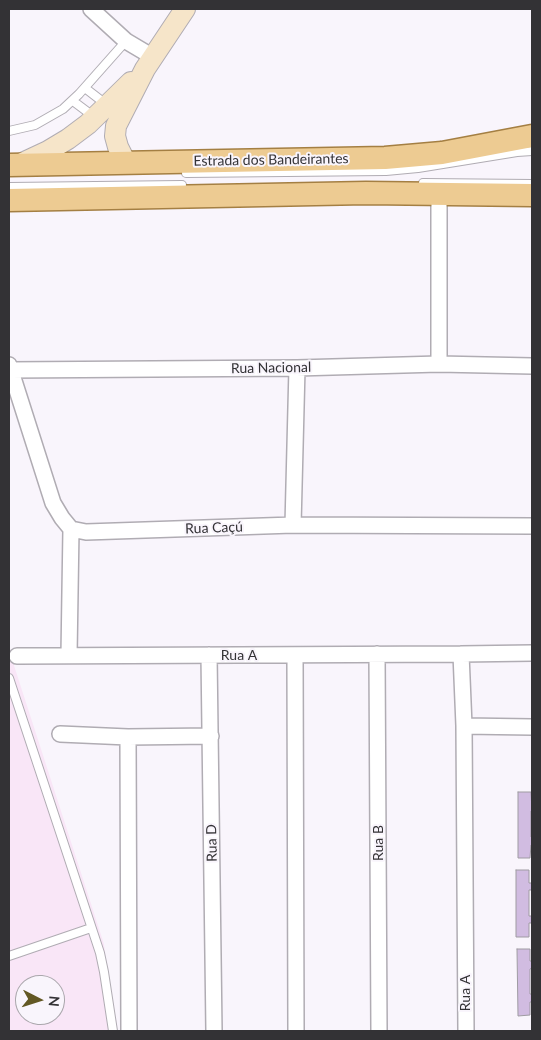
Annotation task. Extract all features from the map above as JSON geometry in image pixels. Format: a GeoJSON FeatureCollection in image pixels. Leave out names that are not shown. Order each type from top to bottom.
{"type":"FeatureCollection","features":[{"type":"Feature","properties":{"kind":"main road"},"geometry":{"type":"LineString","coordinates":[[126,163],[115,136],[116,126],[149,63],[185,9]]}},
{"type":"Feature","properties":{"kind":"main road"},"geometry":{"type":"LineString","coordinates":[[14,165],[61,143],[101,111],[149,63]]}},
{"type":"Feature","properties":{"kind":"main road","name":"Estrada dos Bandeirantes"},"geometry":{"type":"LineString","coordinates":[[14,165],[385,158],[442,153],[532,136]]}},
{"type":"Feature","properties":{"kind":"main road"},"geometry":{"type":"LineString","coordinates":[[9,200],[366,193],[532,195]]}},
{"type":"Feature","properties":{"kind":"street"},"geometry":{"type":"LineString","coordinates":[[91,9],[149,63]]}},
{"type":"Feature","properties":{"kind":"street"},"geometry":{"type":"LineString","coordinates":[[439,194],[439,364]]}},
{"type":"Feature","properties":{"kind":"street","name":"Rua Nacional"},"geometry":{"type":"LineString","coordinates":[[10,368],[297,368],[439,364],[532,366]]}},
{"type":"Feature","properties":{"kind":"street"},"geometry":{"type":"LineString","coordinates":[[10,368],[53,503],[71,529],[69,655]]}},
{"type":"Feature","properties":{"kind":"street"},"geometry":{"type":"LineString","coordinates":[[293,525],[297,368]]}},
{"type":"Feature","properties":{"kind":"street","name":"Rua Caçú"},"geometry":{"type":"LineString","coordinates":[[71,529],[86,532],[293,525],[532,526]]}},
{"type":"Feature","properties":{"kind":"street","name":"Rua B"},"geometry":{"type":"LineString","coordinates":[[377,654],[379,1031]]}},
{"type":"Feature","properties":{"kind":"street","name":"Rua A"},"geometry":{"type":"LineString","coordinates":[[461,654],[464,726],[466,1031]]}},
{"type":"Feature","properties":{"kind":"street","name":"Rua A"},"geometry":{"type":"LineString","coordinates":[[17,656],[532,654]]}},
{"type":"Feature","properties":{"kind":"street","name":"Rua D"},"geometry":{"type":"LineString","coordinates":[[209,655],[214,1031]]}},
{"type":"Feature","properties":{"kind":"street"},"geometry":{"type":"LineString","coordinates":[[295,655],[296,1031]]}},
{"type":"Feature","properties":{"kind":"street"},"geometry":{"type":"LineString","coordinates":[[464,726],[532,727]]}},
{"type":"Feature","properties":{"kind":"street"},"geometry":{"type":"LineString","coordinates":[[60,734],[211,736]]}},
{"type":"Feature","properties":{"kind":"street"},"geometry":{"type":"LineString","coordinates":[[128,736],[129,1031]]}},
{"type":"Feature","properties":{"kind":"lane"},"geometry":{"type":"LineString","coordinates":[[9,131],[35,125],[63,109],[73,101],[126,41]]}},
{"type":"Feature","properties":{"kind":"lane"},"geometry":{"type":"LineString","coordinates":[[85,88],[101,111]]}},
{"type":"Feature","properties":{"kind":"lane"},"geometry":{"type":"LineString","coordinates":[[73,101],[101,111]]}},
{"type":"Feature","properties":{"kind":"lane"},"geometry":{"type":"LineString","coordinates":[[181,173],[386,171],[532,151]]}},
{"type":"Feature","properties":{"kind":"lane"},"geometry":{"type":"LineString","coordinates":[[413,183],[532,184]]}},
{"type":"Feature","properties":{"kind":"lane"},"geometry":{"type":"LineString","coordinates":[[9,187],[188,185]]}},
{"type":"Feature","properties":{"kind":"lane"},"geometry":{"type":"LineString","coordinates":[[9,678],[104,972],[113,1031]]}},
{"type":"Feature","properties":{"kind":"lane"},"geometry":{"type":"LineString","coordinates":[[9,956],[91,928]]}},
{"type":"Feature","properties":{"kind":"shaded area"},"geometry":{"type":"Polygon","coordinates":[[[9,650],[104,944],[115,1031],[9,1031],[9,650]]]}},
{"type":"Feature","properties":{"kind":"building"},"geometry":{"type":"Polygon","coordinates":[[[518,792],[531,792],[532,845],[530,858],[518,858],[518,792]]]}},
{"type":"Feature","properties":{"kind":"building"},"geometry":{"type":"Polygon","coordinates":[[[516,870],[529,870],[529,883],[532,883],[532,890],[529,890],[529,916],[532,916],[532,923],[529,923],[529,937],[516,937],[516,870]]]}},
{"type":"Feature","properties":{"kind":"building"},"geometry":{"type":"Polygon","coordinates":[[[517,949],[530,949],[532,968],[530,969],[530,994],[532,994],[532,1002],[530,1002],[530,1015],[518,1016],[517,949]]]}}]}
